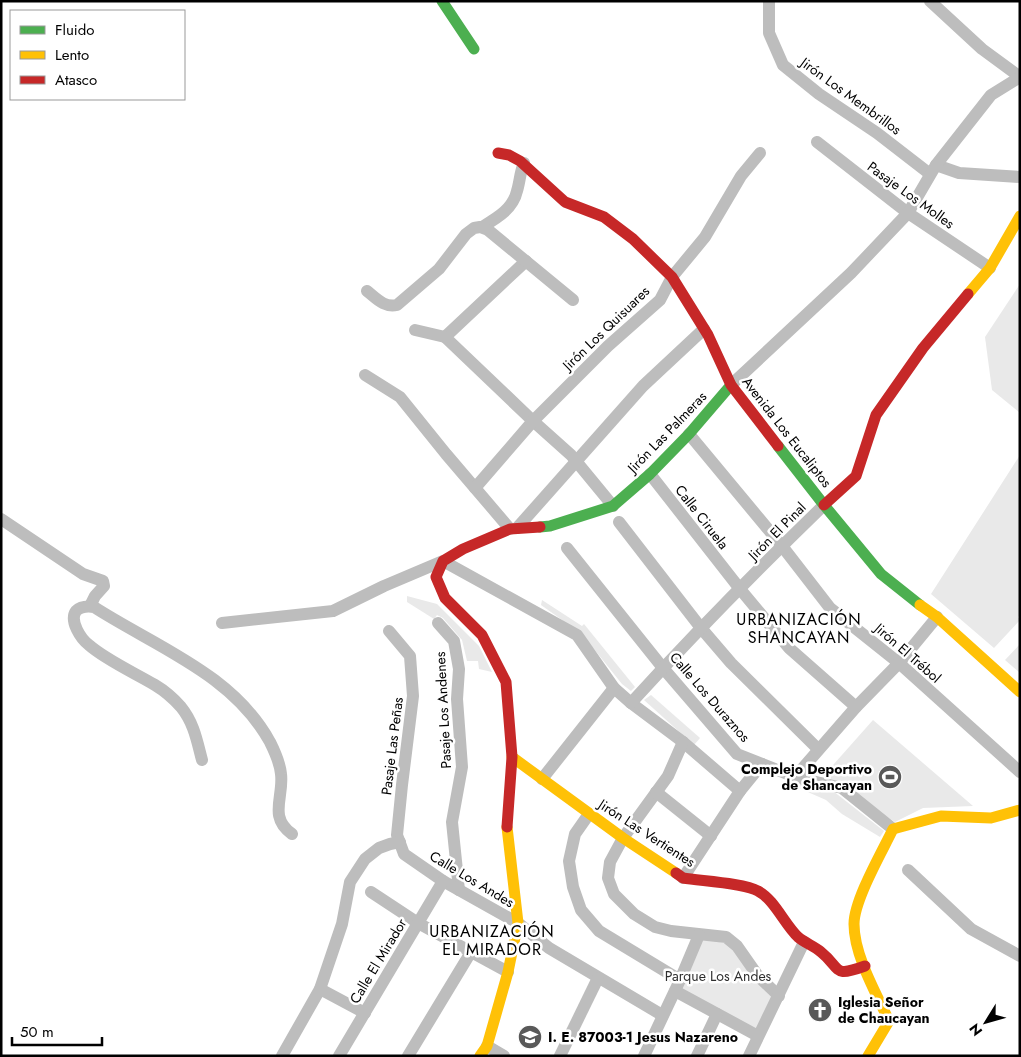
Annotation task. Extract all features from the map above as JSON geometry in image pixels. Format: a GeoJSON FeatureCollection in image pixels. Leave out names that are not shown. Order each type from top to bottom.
{"type":"FeatureCollection","features":[{"type":"Feature","properties":{"kind":"main road"},"geometry":{"type":"LineString","coordinates":[[442,1],[474,49]]}},
{"type":"Feature","properties":{"kind":"main road","name":"Avenida Los Eucaliptos"},"geometry":{"type":"LineString","coordinates":[[498,153],[509,155],[524,164],[565,202],[604,218],[633,239],[672,277],[704,329],[731,385],[824,505],[881,574],[937,617],[1020,692]]}},
{"type":"Feature","properties":{"kind":"main road","name":"Jirón El Pinal"},"geometry":{"type":"LineString","coordinates":[[824,505],[856,476],[876,415],[922,348],[990,268],[1020,216]]}},
{"type":"Feature","properties":{"kind":"main road","name":"Jirón Las Palmeras"},"geometry":{"type":"LineString","coordinates":[[444,561],[463,549],[514,528],[550,526],[613,506],[650,474],[689,434],[731,385]]}},
{"type":"Feature","properties":{"kind":"main road"},"geometry":{"type":"LineString","coordinates":[[444,561],[436,577],[445,598],[482,635],[506,682],[512,757],[506,821],[518,924],[508,972],[483,1051]]}},
{"type":"Feature","properties":{"kind":"main road","name":"Jirón Las Vertientes"},"geometry":{"type":"LineString","coordinates":[[512,757],[589,814],[683,878],[746,887],[759,891],[767,898],[797,936],[821,952],[837,970],[842,972],[855,971],[865,966]]}},
{"type":"Feature","properties":{"kind":"main road"},"geometry":{"type":"LineString","coordinates":[[868,1056],[889,1021],[859,951],[854,923],[860,901],[893,829],[941,816],[990,818],[1020,810]]}},
{"type":"Feature","properties":{"kind":"street","name":"Jirón Los Membrillos"},"geometry":{"type":"LineString","coordinates":[[769,1],[769,33],[783,65],[818,94],[933,170],[1020,177]]}},
{"type":"Feature","properties":{"kind":"street"},"geometry":{"type":"LineString","coordinates":[[930,1],[982,49],[1020,77]]}},
{"type":"Feature","properties":{"kind":"street","name":"Jirón Las Palmeras"},"geometry":{"type":"LineString","coordinates":[[731,385],[851,273],[908,213],[933,170],[991,96],[1020,77]]}},
{"type":"Feature","properties":{"kind":"street","name":"Pasaje Los Molles"},"geometry":{"type":"LineString","coordinates":[[817,142],[908,213],[990,268]]}},
{"type":"Feature","properties":{"kind":"street","name":"Jirón Los Quisuares"},"geometry":{"type":"LineString","coordinates":[[475,488],[533,421],[608,346],[660,300],[672,277],[705,237],[741,176],[760,153]]}},
{"type":"Feature","properties":{"kind":"street"},"geometry":{"type":"LineString","coordinates":[[367,291],[385,305],[390,307],[397,305],[439,269],[466,234],[474,228],[482,227],[505,212],[517,194],[520,171],[524,164]]}},
{"type":"Feature","properties":{"kind":"street"},"geometry":{"type":"LineString","coordinates":[[482,227],[573,300]]}},
{"type":"Feature","properties":{"kind":"street"},"geometry":{"type":"LineString","coordinates":[[446,336],[526,261]]}},
{"type":"Feature","properties":{"kind":"street"},"geometry":{"type":"LineString","coordinates":[[364,375],[400,397],[475,488],[514,528],[576,462],[643,386],[704,329]]}},
{"type":"Feature","properties":{"kind":"street"},"geometry":{"type":"LineString","coordinates":[[415,330],[446,336],[576,462],[613,506]]}},
{"type":"Feature","properties":{"kind":"street","name":"Jirón El Trébol"},"geometry":{"type":"LineString","coordinates":[[689,434],[782,546],[830,608],[899,663],[1020,772]]}},
{"type":"Feature","properties":{"kind":"street","name":"Calle Ciruela"},"geometry":{"type":"LineString","coordinates":[[650,474],[789,648],[856,707]]}},
{"type":"Feature","properties":{"kind":"street","name":"Jirón El Pinal"},"geometry":{"type":"LineString","coordinates":[[631,704],[701,628],[824,505]]}},
{"type":"Feature","properties":{"kind":"street"},"geometry":{"type":"LineString","coordinates":[[1,519],[83,574],[103,581],[104,586],[95,596],[90,606]]}},
{"type":"Feature","properties":{"kind":"street"},"geometry":{"type":"LineString","coordinates":[[620,522],[701,628],[731,663],[818,749]]}},
{"type":"Feature","properties":{"kind":"street","name":"Calle Los Duraznos"},"geometry":{"type":"LineString","coordinates":[[567,548],[663,668],[737,754],[795,777],[842,788],[893,829]]}},
{"type":"Feature","properties":{"kind":"street","name":"Jirón Las Palmeras"},"geometry":{"type":"LineString","coordinates":[[222,623],[333,611],[384,586],[444,561]]}},
{"type":"Feature","properties":{"kind":"street"},"geometry":{"type":"LineString","coordinates":[[444,561],[577,635],[614,688],[631,704],[683,742],[740,791]]}},
{"type":"Feature","properties":{"kind":"street"},"geometry":{"type":"LineString","coordinates":[[202,760],[192,723],[175,700],[155,685],[89,645],[75,623],[74,614],[80,608],[94,607],[212,676],[251,716],[270,742],[279,765],[282,783],[278,812],[284,827],[292,834]]}},
{"type":"Feature","properties":{"kind":"street"},"geometry":{"type":"LineString","coordinates":[[795,777],[856,707],[899,663],[937,617]]}},
{"type":"Feature","properties":{"kind":"street","name":"Pasaje Los Andenes"},"geometry":{"type":"LineString","coordinates":[[438,623],[454,641],[459,669],[457,700],[462,767],[452,822],[459,890]]}},
{"type":"Feature","properties":{"kind":"street","name":"Pasaje Las Peñas"},"geometry":{"type":"LineString","coordinates":[[389,631],[410,656],[413,696],[402,785],[398,836],[400,842]]}},
{"type":"Feature","properties":{"kind":"street"},"geometry":{"type":"LineString","coordinates":[[542,779],[614,688]]}},
{"type":"Feature","properties":{"kind":"street"},"geometry":{"type":"LineString","coordinates":[[683,742],[668,776],[623,838],[610,862],[608,878],[614,894],[634,914],[655,927],[671,931],[726,938],[737,946],[758,976],[778,996]]}},
{"type":"Feature","properties":{"kind":"street"},"geometry":{"type":"LineString","coordinates":[[683,878],[740,791],[762,764]]}},
{"type":"Feature","properties":{"kind":"street"},"geometry":{"type":"LineString","coordinates":[[656,792],[711,836]]}},
{"type":"Feature","properties":{"kind":"street"},"geometry":{"type":"LineString","coordinates":[[589,814],[575,834],[569,861],[581,910],[599,931],[717,1014],[754,1049],[804,942]]}},
{"type":"Feature","properties":{"kind":"street"},"geometry":{"type":"LineString","coordinates":[[282,1056],[320,989],[342,924],[350,882],[365,859],[379,848],[400,842]]}},
{"type":"Feature","properties":{"kind":"street","name":"Calle Los Andes"},"geometry":{"type":"LineString","coordinates":[[400,842],[404,854],[443,881],[518,924],[549,948],[662,1016]]}},
{"type":"Feature","properties":{"kind":"street"},"geometry":{"type":"LineString","coordinates":[[908,870],[971,929],[1020,956]]}},
{"type":"Feature","properties":{"kind":"street","name":"Calle El Mirador"},"geometry":{"type":"LineString","coordinates":[[341,1055],[443,881]]}},
{"type":"Feature","properties":{"kind":"street"},"geometry":{"type":"LineString","coordinates":[[371,892],[418,923],[508,972]]}},
{"type":"Feature","properties":{"kind":"street"},"geometry":{"type":"LineString","coordinates":[[644,1056],[699,935]]}},
{"type":"Feature","properties":{"kind":"street"},"geometry":{"type":"LineString","coordinates":[[408,1056],[471,952]]}},
{"type":"Feature","properties":{"kind":"street"},"geometry":{"type":"LineString","coordinates":[[560,1056],[598,978]]}},
{"type":"Feature","properties":{"kind":"street"},"geometry":{"type":"LineString","coordinates":[[320,989],[365,1013]]}},
{"type":"Feature","properties":{"kind":"street"},"geometry":{"type":"LineString","coordinates":[[697,1056],[717,1014]]}},
{"type":"Feature","properties":{"kind":"street"},"geometry":{"type":"LineString","coordinates":[[483,1051],[504,1056]]}},
{"type":"Feature","properties":{"kind":"green space"},"geometry":{"type":"Polygon","coordinates":[[[1020,284],[1020,413],[992,390],[985,337],[1020,284]]]}},
{"type":"Feature","properties":{"kind":"green space"},"geometry":{"type":"Polygon","coordinates":[[[1020,455],[1020,615],[1018,617],[1020,620],[994,648],[931,594],[1020,455]]]}},
{"type":"Feature","properties":{"kind":"green space"},"geometry":{"type":"Polygon","coordinates":[[[407,596],[437,604],[479,646],[492,672],[479,669],[478,661],[467,661],[462,640],[443,618],[437,615],[434,619],[407,602],[407,596]]]}},
{"type":"Feature","properties":{"kind":"green space"},"geometry":{"type":"Polygon","coordinates":[[[542,600],[582,626],[584,624],[635,687],[631,691],[622,684],[582,634],[541,605],[542,600]]]}},
{"type":"Feature","properties":{"kind":"green space"},"geometry":{"type":"Polygon","coordinates":[[[1020,644],[1020,673],[1005,660],[1020,644]]]}},
{"type":"Feature","properties":{"kind":"green space"},"geometry":{"type":"Polygon","coordinates":[[[651,695],[700,738],[694,745],[644,700],[651,695]]]}},
{"type":"Feature","properties":{"kind":"green space"},"geometry":{"type":"Polygon","coordinates":[[[873,720],[973,806],[923,808],[895,822],[827,779],[826,773],[873,720]]]}},
{"type":"Feature","properties":{"kind":"green space"},"geometry":{"type":"Polygon","coordinates":[[[794,781],[833,791],[884,831],[880,837],[842,814],[826,800],[794,786],[794,781]]]}},
{"type":"Feature","properties":{"kind":"green space","name":"Parque Los Andes"},"geometry":{"type":"Polygon","coordinates":[[[701,938],[729,944],[773,995],[755,1032],[681,990],[701,938]]]}},
{"type":"Feature","properties":{"kind":"traffic: fast"},"geometry":{"type":"LineString","coordinates":[[442,1],[474,49]]}},
{"type":"Feature","properties":{"kind":"traffic: fast"},"geometry":{"type":"LineString","coordinates":[[540,527],[550,526],[613,506],[650,474],[689,434],[731,385]]}},
{"type":"Feature","properties":{"kind":"traffic: fast"},"geometry":{"type":"LineString","coordinates":[[778,446],[881,574],[920,605]]}},
{"type":"Feature","properties":{"kind":"traffic: slow"},"geometry":{"type":"LineString","coordinates":[[968,294],[990,268],[1020,216]]}},
{"type":"Feature","properties":{"kind":"traffic: slow"},"geometry":{"type":"LineString","coordinates":[[920,605],[937,617],[1020,692]]}},
{"type":"Feature","properties":{"kind":"traffic: slow"},"geometry":{"type":"LineString","coordinates":[[512,757],[623,838],[676,873]]}},
{"type":"Feature","properties":{"kind":"traffic: slow"},"geometry":{"type":"LineString","coordinates":[[868,1056],[889,1021],[862,961],[855,936],[855,914],[863,889],[893,829],[941,816],[991,818],[1020,810]]}},
{"type":"Feature","properties":{"kind":"traffic: slow"},"geometry":{"type":"LineString","coordinates":[[480,1056],[487,1046],[508,972],[518,923],[507,827]]}},
{"type":"Feature","properties":{"kind":"traffic: jam"},"geometry":{"type":"LineString","coordinates":[[498,153],[509,155],[520,161],[565,202],[604,217],[633,239],[672,277],[708,335],[731,385],[778,446]]}},
{"type":"Feature","properties":{"kind":"traffic: jam"},"geometry":{"type":"LineString","coordinates":[[824,505],[856,476],[876,415],[923,348],[968,294]]}},
{"type":"Feature","properties":{"kind":"traffic: jam"},"geometry":{"type":"LineString","coordinates":[[507,827],[512,757],[506,682],[482,635],[445,598],[436,577],[443,561],[463,549],[510,529],[540,527]]}},
{"type":"Feature","properties":{"kind":"traffic: jam"},"geometry":{"type":"LineString","coordinates":[[676,873],[683,878],[733,884],[758,891],[769,900],[798,937],[821,952],[839,970],[854,970],[865,966]]}},
{"type":"Feature","properties":{"kind":"place","name":"Complejo Deportivo de Shancayan"},"geometry":{"type":"Point","coordinates":[890,777]}},
{"type":"Feature","properties":{"kind":"place","name":"Iglesia Señor de Chaucayan"},"geometry":{"type":"Point","coordinates":[820,1010]}},
{"type":"Feature","properties":{"kind":"place","name":"I. E. 87003-1 Jesus Nazareno"},"geometry":{"type":"Point","coordinates":[530,1037]}},
{"type":"Feature","properties":{"kind":"district","name":"URBANIZACIÓN SHANCAYAN"},"geometry":{"type":"Point","coordinates":[799,628]}},
{"type":"Feature","properties":{"kind":"district","name":"URBANIZACIÓN EL MIRADOR"},"geometry":{"type":"Point","coordinates":[492,940]}}]}
